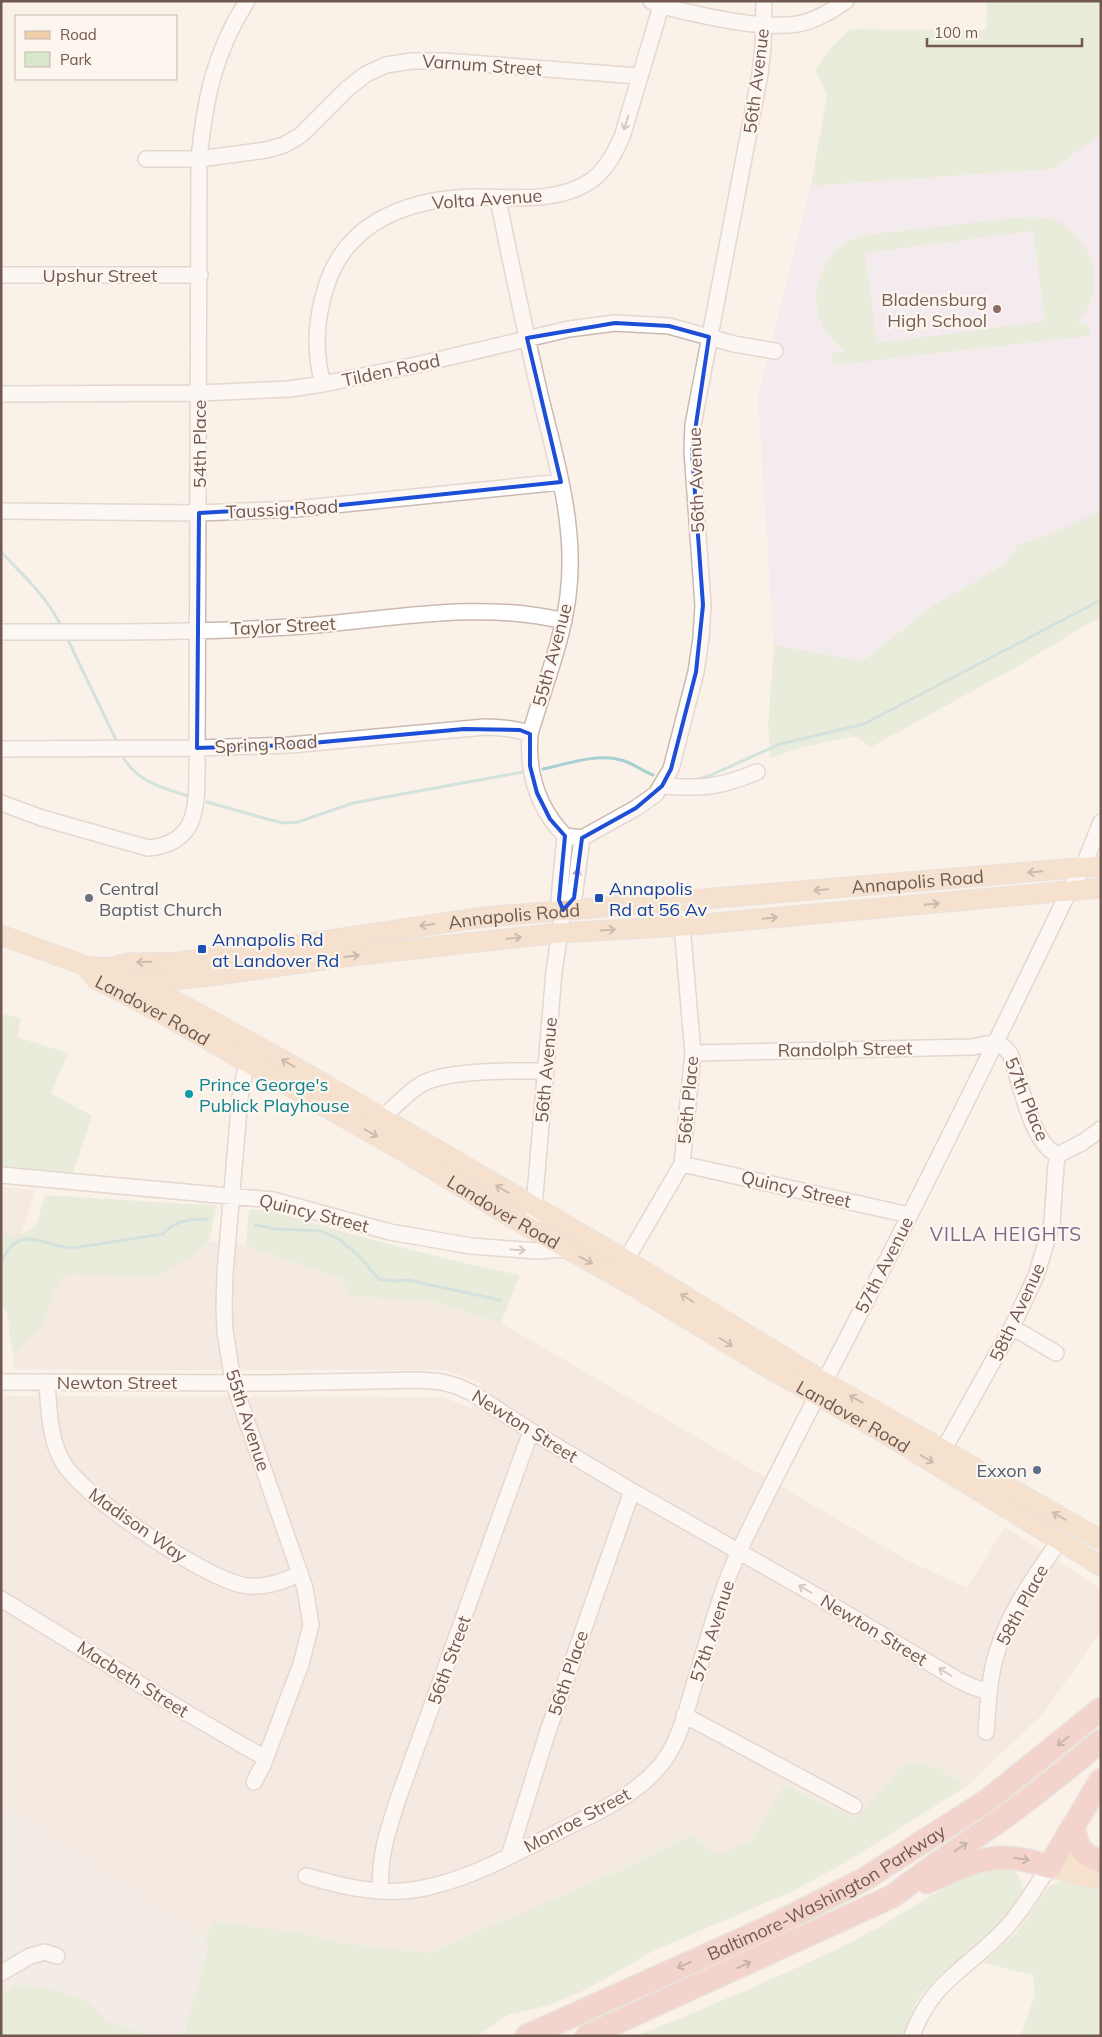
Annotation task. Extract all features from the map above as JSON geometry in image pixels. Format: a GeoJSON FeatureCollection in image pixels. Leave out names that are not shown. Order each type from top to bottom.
{"type":"FeatureCollection","features":[{"type":"Feature","properties":{"kind":"highway","name":"Baltimore-Washington Parkway"},"geometry":{"type":"LineString","coordinates":[[527,2036],[776,1924],[863,1880],[988,1800],[1101,1709]]}},
{"type":"Feature","properties":{"kind":"highway","name":"Baltimore-Washington Parkway"},"geometry":{"type":"LineString","coordinates":[[587,2036],[893,1896],[923,1872],[999,1821],[1045,1787],[1101,1741]]}},
{"type":"Feature","properties":{"kind":"highway"},"geometry":{"type":"LineString","coordinates":[[893,1896],[974,1862],[996,1857],[1019,1858],[1049,1867],[1101,1780]]}},
{"type":"Feature","properties":{"kind":"highway"},"geometry":{"type":"LineString","coordinates":[[1074,1825],[1075,1839],[1083,1852],[1101,1862]]}},
{"type":"Feature","properties":{"kind":"main road","name":"Annapolis Road"},"geometry":{"type":"LineString","coordinates":[[108,968],[128,963],[180,962],[451,921],[563,910],[674,903],[1092,867]]}},
{"type":"Feature","properties":{"kind":"main road","name":"Annapolis Road"},"geometry":{"type":"LineString","coordinates":[[116,989],[136,984],[351,956],[559,933],[682,926],[1101,888]]}},
{"type":"Feature","properties":{"kind":"main road"},"geometry":{"type":"LineString","coordinates":[[1,935],[86,966]]}},
{"type":"Feature","properties":{"kind":"main road","name":"Landover Road"},"geometry":{"type":"LineString","coordinates":[[86,966],[108,968],[256,1045],[626,1260],[820,1388],[886,1434],[1101,1566]]}},
{"type":"Feature","properties":{"kind":"main road","name":"Landover Road"},"geometry":{"type":"LineString","coordinates":[[86,966],[96,979],[408,1154],[532,1230],[680,1313],[820,1388],[944,1449],[1101,1540]]}},
{"type":"Feature","properties":{"kind":"main road"},"geometry":{"type":"LineString","coordinates":[[179,1004],[178,992],[182,978]]}},
{"type":"Feature","properties":{"kind":"main road"},"geometry":{"type":"LineString","coordinates":[[1049,1867],[1067,1859],[1101,1862]]}},
{"type":"Feature","properties":{"kind":"main road"},"geometry":{"type":"LineString","coordinates":[[1049,1867],[1072,1874],[1101,1879]]}},
{"type":"Feature","properties":{"kind":"street","name":"54th Place"},"geometry":{"type":"LineString","coordinates":[[1,803],[42,818],[148,848],[164,846],[175,841],[192,820],[197,801],[196,631],[200,393],[199,159],[209,86],[218,58],[247,1]]}},
{"type":"Feature","properties":{"kind":"street","name":"56th Avenue"},"geometry":{"type":"LineString","coordinates":[[582,838],[636,808],[656,794],[662,786],[671,769],[680,739],[696,672],[703,605],[692,451],[693,425],[758,89],[764,24],[764,1]]}},
{"type":"Feature","properties":{"kind":"street"},"geometry":{"type":"LineString","coordinates":[[656,4],[730,21],[781,26],[814,20],[846,1]]}},
{"type":"Feature","properties":{"kind":"street","name":"Volta Avenue"},"geometry":{"type":"LineString","coordinates":[[323,384],[318,360],[318,323],[328,280],[336,262],[346,247],[362,231],[376,221],[411,206],[434,200],[482,197],[498,199],[553,195],[572,190],[591,180],[605,168],[613,156],[632,106],[639,76],[648,52],[656,4]]}},
{"type":"Feature","properties":{"kind":"street","name":"Varnum Street"},"geometry":{"type":"LineString","coordinates":[[146,159],[199,159],[266,150],[284,145],[301,135],[347,89],[366,74],[386,65],[412,61],[443,61],[639,76]]}},
{"type":"Feature","properties":{"kind":"street","name":"55th Avenue"},"geometry":{"type":"LineString","coordinates":[[498,199],[569,525],[568,595],[564,621],[530,734],[529,752],[532,781],[543,807],[550,819],[565,836]]}},
{"type":"Feature","properties":{"kind":"street","name":"Upshur Street"},"geometry":{"type":"LineString","coordinates":[[1,275],[200,275]]}},
{"type":"Feature","properties":{"kind":"street","name":"Tilden Road"},"geometry":{"type":"LineString","coordinates":[[1,394],[200,393],[289,388],[323,384],[416,365],[585,326],[615,323],[669,326],[742,346],[775,351]]}},
{"type":"Feature","properties":{"kind":"street","name":"Taussig Road"},"geometry":{"type":"LineString","coordinates":[[1,511],[199,513],[295,509],[561,482]]}},
{"type":"Feature","properties":{"kind":"street","name":"Taylor Street"},"geometry":{"type":"LineString","coordinates":[[1,632],[196,631],[289,627],[433,614],[479,612],[518,612],[564,621]]}},
{"type":"Feature","properties":{"kind":"street","name":"Spring Road"},"geometry":{"type":"LineString","coordinates":[[1,749],[197,748],[290,745],[485,727],[520,730],[530,734]]}},
{"type":"Feature","properties":{"kind":"street"},"geometry":{"type":"LineString","coordinates":[[662,786],[703,788],[716,786],[757,772]]}},
{"type":"Feature","properties":{"kind":"street","name":"57th Avenue"},"geometry":{"type":"LineString","coordinates":[[684,1715],[707,1642],[739,1552],[820,1388],[997,1042],[1069,891],[1092,867],[1101,822]]}},
{"type":"Feature","properties":{"kind":"street"},"geometry":{"type":"LineString","coordinates":[[565,836],[582,838],[574,898],[563,910],[559,900],[565,836]]}},
{"type":"Feature","properties":{"kind":"street","name":"56th Avenue"},"geometry":{"type":"LineString","coordinates":[[532,1230],[554,972],[563,910]]}},
{"type":"Feature","properties":{"kind":"street","name":"56th Place"},"geometry":{"type":"LineString","coordinates":[[626,1260],[682,1164],[693,1052],[682,926]]}},
{"type":"Feature","properties":{"kind":"street","name":"Randolph Street"},"geometry":{"type":"LineString","coordinates":[[693,1052],[972,1047],[997,1042]]}},
{"type":"Feature","properties":{"kind":"street","name":"57th Place"},"geometry":{"type":"LineString","coordinates":[[997,1042],[1005,1047],[1010,1054],[1036,1130],[1050,1152],[1058,1155]]}},
{"type":"Feature","properties":{"kind":"street","name":"55th Avenue"},"geometry":{"type":"LineString","coordinates":[[254,1782],[260,1773],[302,1664],[311,1625],[310,1608],[300,1573],[233,1382],[228,1355],[224,1308],[240,1097],[247,1062],[256,1045]]}},
{"type":"Feature","properties":{"kind":"street"},"geometry":{"type":"LineString","coordinates":[[382,1119],[412,1090],[420,1084],[436,1078],[546,1071]]}},
{"type":"Feature","properties":{"kind":"street"},"geometry":{"type":"LineString","coordinates":[[1058,1155],[1083,1142],[1101,1129]]}},
{"type":"Feature","properties":{"kind":"street","name":"58th Avenue"},"geometry":{"type":"LineString","coordinates":[[944,1449],[1012,1327],[1043,1258],[1052,1223],[1058,1155]]}},
{"type":"Feature","properties":{"kind":"street","name":"Quincy Street"},"geometry":{"type":"LineString","coordinates":[[682,1164],[909,1215]]}},
{"type":"Feature","properties":{"kind":"street","name":"Quincy Street"},"geometry":{"type":"LineString","coordinates":[[1,1175],[273,1200],[390,1232],[471,1246],[537,1251],[566,1249]]}},
{"type":"Feature","properties":{"kind":"street"},"geometry":{"type":"LineString","coordinates":[[1012,1327],[1056,1353]]}},
{"type":"Feature","properties":{"kind":"street","name":"Newton Street"},"geometry":{"type":"LineString","coordinates":[[1,1382],[420,1380],[442,1382],[457,1386],[472,1393],[632,1492],[810,1592],[958,1680],[989,1692]]}},
{"type":"Feature","properties":{"kind":"street","name":"Madison Way"},"geometry":{"type":"LineString","coordinates":[[47,1382],[52,1433],[63,1462],[84,1487],[102,1501],[153,1538],[185,1558],[238,1584],[250,1586],[269,1584],[288,1579],[300,1573]]}},
{"type":"Feature","properties":{"kind":"street","name":"56th Street"},"geometry":{"type":"LineString","coordinates":[[382,1891],[379,1871],[387,1834],[398,1800],[531,1431]]}},
{"type":"Feature","properties":{"kind":"street","name":"56th Place"},"geometry":{"type":"LineString","coordinates":[[509,1856],[548,1731],[632,1492]]}},
{"type":"Feature","properties":{"kind":"street","name":"58th Place"},"geometry":{"type":"LineString","coordinates":[[986,1732],[989,1692],[996,1654],[1002,1638],[1015,1611],[1059,1541]]}},
{"type":"Feature","properties":{"kind":"street","name":"Macbeth Street"},"geometry":{"type":"LineString","coordinates":[[1,1600],[265,1758]]}},
{"type":"Feature","properties":{"kind":"street"},"geometry":{"type":"LineString","coordinates":[[684,1715],[854,1806]]}},
{"type":"Feature","properties":{"kind":"street","name":"Monroe Street"},"geometry":{"type":"LineString","coordinates":[[306,1876],[341,1887],[382,1891],[414,1890],[488,1867],[613,1804],[643,1783],[660,1766],[672,1749],[684,1715]]}},
{"type":"Feature","properties":{"kind":"street"},"geometry":{"type":"LineString","coordinates":[[912,2036],[927,2004],[940,1987],[1008,1926],[1049,1867]]}},
{"type":"Feature","properties":{"kind":"street"},"geometry":{"type":"LineString","coordinates":[[1,1973],[30,1956],[44,1952],[57,1956]]}},
{"type":"Feature","properties":{"kind":"highlighted area"},"geometry":{"type":"Polygon","coordinates":[[[615,323],[669,326],[709,337],[692,451],[703,605],[696,672],[671,769],[662,786],[636,808],[582,838],[574,898],[563,910],[559,900],[565,836],[550,819],[537,793],[530,766],[530,734],[520,730],[464,729],[290,745],[197,748],[199,513],[341,505],[561,482],[527,338],[615,323]]]}},
{"type":"Feature","properties":{"kind":"shaded area","name":"Bladensburg High School"},"geometry":{"type":"Polygon","coordinates":[[[1101,134],[1101,510],[1052,534],[1018,545],[1005,564],[934,605],[862,661],[774,645],[758,398],[811,186],[1054,169],[1101,134]]]}},
{"type":"Feature","properties":{"kind":"shaded area"},"geometry":{"type":"Polygon","coordinates":[[[1,1187],[35,1190],[21,1235],[1,1234],[1,1187]]]}},
{"type":"Feature","properties":{"kind":"shaded area"},"geometry":{"type":"Polygon","coordinates":[[[209,1241],[246,1246],[344,1279],[347,1296],[434,1302],[501,1323],[907,1560],[967,1588],[1005,1527],[1101,1589],[1101,1631],[1043,1714],[968,1785],[938,1768],[907,1761],[855,1820],[784,1784],[751,1840],[720,1855],[690,1835],[622,1869],[429,1953],[344,1943],[293,1931],[216,1922],[203,1938],[16,1815],[1,1809],[1,1396],[442,1397],[471,1408],[480,1383],[447,1370],[14,1370],[14,1355],[44,1325],[53,1292],[66,1274],[158,1277],[193,1257],[209,1241]]]}},
{"type":"Feature","properties":{"kind":"shaded area"},"geometry":{"type":"Polygon","coordinates":[[[1,1809],[16,1815],[203,1938],[208,1946],[184,2036],[155,2036],[108,2022],[89,2002],[43,1987],[16,1985],[1,1995],[1,1809]]]}},
{"type":"Feature","properties":{"kind":"green space"},"geometry":{"type":"Polygon","coordinates":[[[987,1],[1101,1],[1101,134],[1054,169],[811,186],[827,95],[815,70],[829,50],[850,29],[986,30],[987,1]]]}},
{"type":"Feature","properties":{"kind":"green space"},"geometry":{"type":"Polygon","coordinates":[[[1024,217],[1055,220],[1074,234],[1090,256],[1095,278],[1094,290],[1091,301],[1078,324],[1089,324],[1090,336],[833,365],[832,353],[845,352],[832,340],[820,321],[816,297],[821,273],[827,262],[844,244],[858,237],[1024,217]],[[1033,231],[865,253],[877,343],[1045,321],[1033,231]]]}},
{"type":"Feature","properties":{"kind":"green space"},"geometry":{"type":"Polygon","coordinates":[[[1101,510],[1101,616],[1027,661],[871,747],[856,736],[799,748],[771,758],[768,726],[774,645],[862,661],[934,605],[1005,564],[1018,545],[1052,534],[1101,510]]]}},
{"type":"Feature","properties":{"kind":"green space"},"geometry":{"type":"Polygon","coordinates":[[[1,1013],[21,1018],[17,1037],[68,1053],[51,1093],[92,1116],[72,1176],[1,1168],[1,1013]]]}},
{"type":"Feature","properties":{"kind":"green space"},"geometry":{"type":"Polygon","coordinates":[[[45,1195],[217,1205],[209,1241],[193,1257],[158,1277],[66,1274],[53,1292],[44,1325],[14,1355],[7,1311],[1,1306],[1,1234],[21,1235],[36,1226],[45,1195]]]}},
{"type":"Feature","properties":{"kind":"green space"},"geometry":{"type":"Polygon","coordinates":[[[249,1210],[267,1210],[361,1237],[520,1275],[501,1323],[434,1302],[346,1296],[344,1279],[246,1246],[249,1210]]]}},
{"type":"Feature","properties":{"kind":"green space"},"geometry":{"type":"Polygon","coordinates":[[[907,1761],[938,1768],[968,1785],[845,1863],[791,1892],[655,1950],[587,1989],[546,2006],[508,2015],[477,2036],[184,2036],[208,1946],[203,1938],[215,1922],[293,1931],[344,1943],[429,1953],[622,1869],[690,1835],[720,1855],[751,1840],[784,1784],[855,1819],[907,1761]]]}},
{"type":"Feature","properties":{"kind":"green space"},"geometry":{"type":"Polygon","coordinates":[[[977,1867],[1011,1868],[1022,1884],[1022,1891],[1018,1902],[998,1925],[944,1971],[929,1987],[915,2006],[904,2036],[635,2036],[688,2015],[845,1945],[896,1917],[977,1867]]]}},
{"type":"Feature","properties":{"kind":"green space"},"geometry":{"type":"Polygon","coordinates":[[[1063,1881],[1101,1887],[1101,2036],[1021,2036],[1035,1994],[1033,1975],[983,1963],[1017,1932],[1049,1886],[1063,1881]]]}},
{"type":"Feature","properties":{"kind":"green space"},"geometry":{"type":"Polygon","coordinates":[[[16,1985],[43,1987],[63,1992],[89,2002],[108,2022],[155,2036],[1,2036],[1,1995],[16,1985]]]}},
{"type":"Feature","properties":{"kind":"waterway"},"geometry":{"type":"LineString","coordinates":[[1,552],[40,594],[59,622]]}},
{"type":"Feature","properties":{"kind":"waterway"},"geometry":{"type":"LineString","coordinates":[[695,780],[709,776],[780,744],[864,724],[1101,600]]}},
{"type":"Feature","properties":{"kind":"waterway"},"geometry":{"type":"LineString","coordinates":[[68,640],[116,740]]}},
{"type":"Feature","properties":{"kind":"waterway"},"geometry":{"type":"LineString","coordinates":[[543,769],[592,758],[612,758],[625,761],[653,775]]}},
{"type":"Feature","properties":{"kind":"waterway"},"geometry":{"type":"LineString","coordinates":[[124,759],[138,774],[153,784],[190,797]]}},
{"type":"Feature","properties":{"kind":"waterway"},"geometry":{"type":"LineString","coordinates":[[207,802],[284,823],[298,822],[353,803],[523,772]]}},
{"type":"Feature","properties":{"kind":"waterway"},"geometry":{"type":"LineString","coordinates":[[1,1262],[8,1250],[24,1239],[73,1248],[163,1234],[183,1221],[208,1219]]}},
{"type":"Feature","properties":{"kind":"waterway"},"geometry":{"type":"LineString","coordinates":[[255,1225],[275,1229],[321,1231],[339,1239],[359,1256],[379,1279],[393,1281],[408,1280],[500,1300]]}},
{"type":"Feature","properties":{"kind":"place","name":"Bladensburg High School"},"geometry":{"type":"Point","coordinates":[997,309]}},
{"type":"Feature","properties":{"kind":"place","name":"Central Baptist Church"},"geometry":{"type":"Point","coordinates":[89,898]}},
{"type":"Feature","properties":{"kind":"place","name":"Annapolis Rd at 56 Av"},"geometry":{"type":"Point","coordinates":[599,898]}},
{"type":"Feature","properties":{"kind":"place","name":"Annapolis Rd at Landover Rd"},"geometry":{"type":"Point","coordinates":[202,949]}},
{"type":"Feature","properties":{"kind":"place","name":"Prince George's Publick Playhouse"},"geometry":{"type":"Point","coordinates":[189,1094]}},
{"type":"Feature","properties":{"kind":"place","name":"Exxon"},"geometry":{"type":"Point","coordinates":[1037,1470]}},
{"type":"Feature","properties":{"kind":"district","name":"VILLA HEIGHTS"},"geometry":{"type":"Point","coordinates":[1006,1234]}}]}
